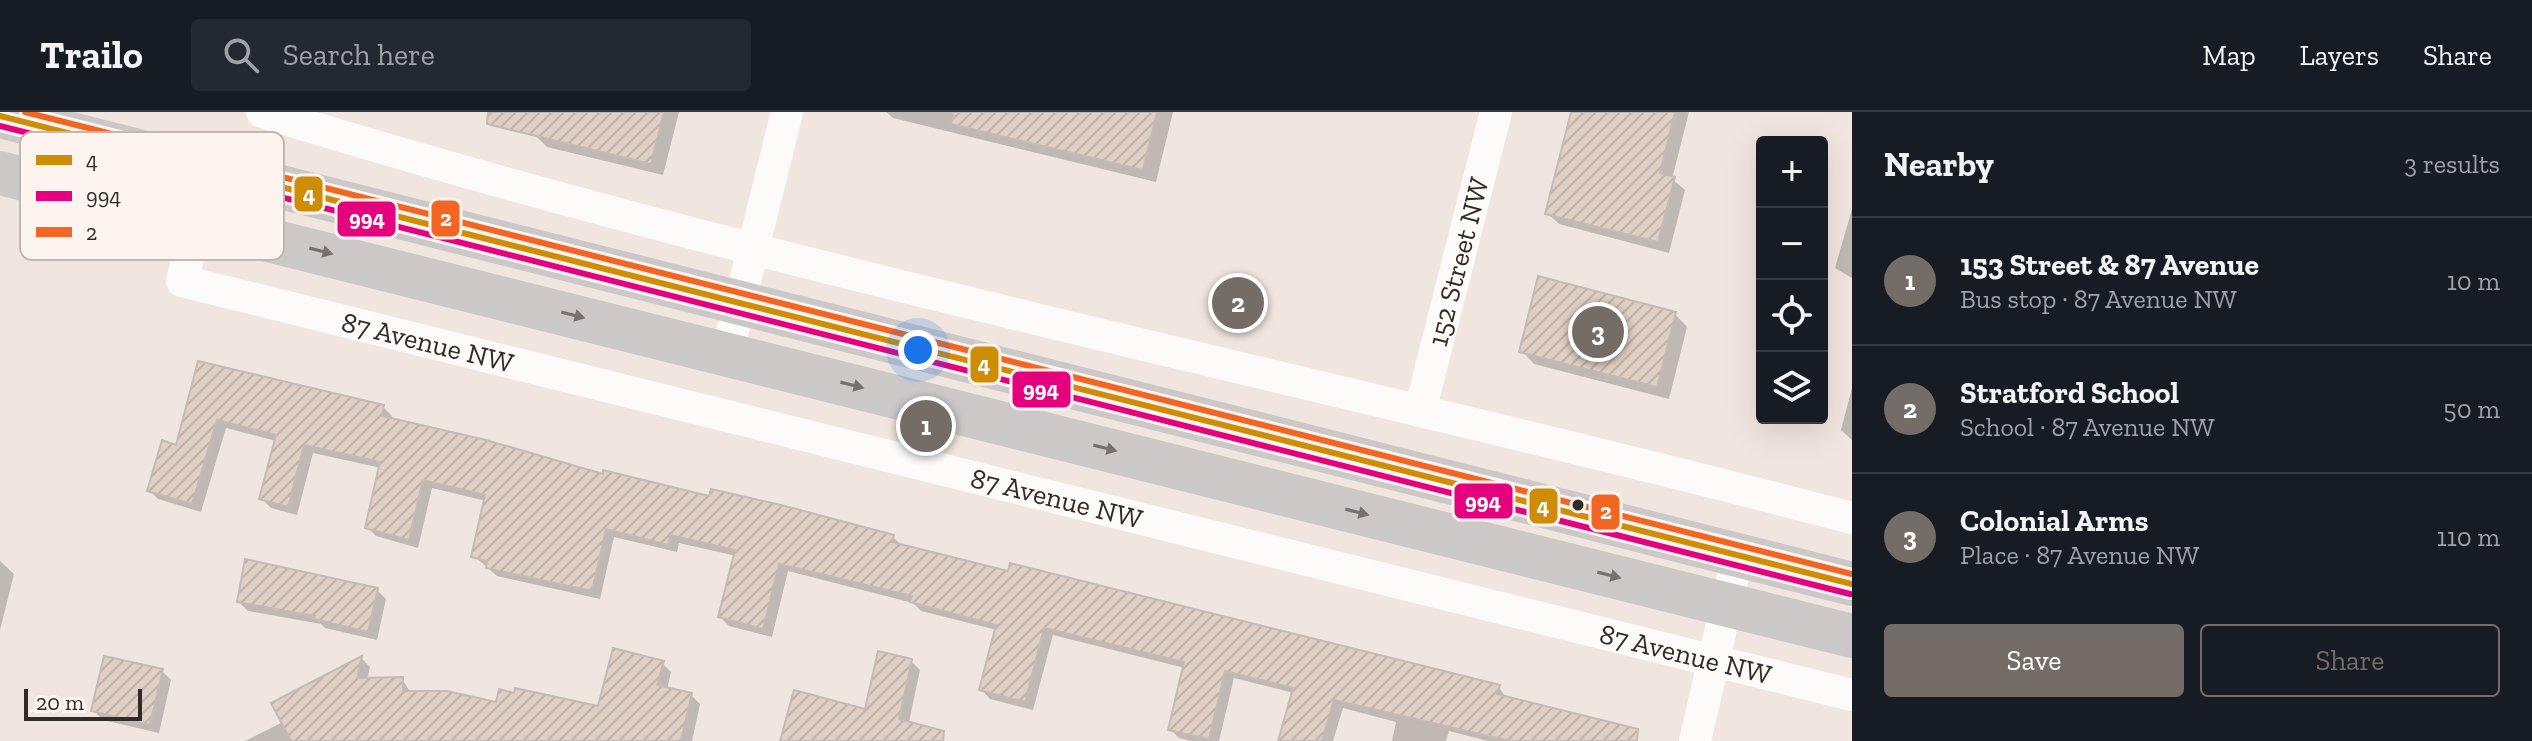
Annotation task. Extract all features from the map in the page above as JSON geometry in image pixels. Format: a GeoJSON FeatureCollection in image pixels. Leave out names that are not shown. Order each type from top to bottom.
{"type":"FeatureCollection","features":[{"type":"Feature","properties":{"kind":"main road"},"geometry":{"type":"LineString","coordinates":[[0,116],[63,132]]}},
{"type":"Feature","properties":{"kind":"main road","name":"87 Avenue NW"},"geometry":{"type":"LineString","coordinates":[[0,173],[20,178]]}},
{"type":"Feature","properties":{"kind":"main road"},"geometry":{"type":"LineString","coordinates":[[284,189],[1852,584]]}},
{"type":"Feature","properties":{"kind":"main road","name":"87 Avenue NW"},"geometry":{"type":"LineString","coordinates":[[284,242],[1852,636]]}},
{"type":"Feature","properties":{"kind":"street"},"geometry":{"type":"LineString","coordinates":[[262,112],[426,162],[753,250],[1852,518]]}},
{"type":"Feature","properties":{"kind":"street"},"geometry":{"type":"LineString","coordinates":[[727,354],[787,112]]}},
{"type":"Feature","properties":{"kind":"street","name":"152 Street NW"},"geometry":{"type":"LineString","coordinates":[[1420,411],[1496,112]]}},
{"type":"Feature","properties":{"kind":"street","name":"87 Avenue NW"},"geometry":{"type":"LineString","coordinates":[[188,260],[182,281],[1852,695]]}},
{"type":"Feature","properties":{"kind":"street"},"geometry":{"type":"LineString","coordinates":[[1695,741],[1738,555]]}},
{"type":"Feature","properties":{"kind":"building"},"geometry":{"type":"Polygon","coordinates":[[[488,112],[664,112],[651,164],[487,124],[488,112]]]}},
{"type":"Feature","properties":{"kind":"building"},"geometry":{"type":"Polygon","coordinates":[[[953,112],[1157,112],[1143,170],[951,124],[953,112]]]}},
{"type":"Feature","properties":{"kind":"building"},"geometry":{"type":"Polygon","coordinates":[[[1571,112],[1675,112],[1660,173],[1675,177],[1658,242],[1545,214],[1571,112]]]}},
{"type":"Feature","properties":{"kind":"building"},"geometry":{"type":"Polygon","coordinates":[[[1538,276],[1676,312],[1657,387],[1519,352],[1538,276]]]}},
{"type":"Feature","properties":{"kind":"building"},"geometry":{"type":"Polygon","coordinates":[[[198,361],[384,405],[382,416],[486,440],[603,474],[603,470],[709,496],[711,489],[785,506],[894,535],[892,542],[1008,571],[1010,563],[1500,685],[1497,694],[1638,729],[1637,741],[1510,741],[1334,700],[1322,741],[1278,741],[1293,688],[1225,671],[1209,739],[1168,730],[1184,662],[1044,628],[1025,702],[979,690],[996,625],[910,602],[912,596],[779,564],[763,629],[718,617],[735,550],[670,535],[668,545],[606,529],[592,591],[486,568],[487,561],[471,557],[485,495],[423,480],[409,540],[365,528],[380,462],[304,445],[288,507],[259,499],[276,435],[217,420],[192,504],[147,491],[162,440],[176,445],[198,361]]]}},
{"type":"Feature","properties":{"kind":"building"},"geometry":{"type":"Polygon","coordinates":[[[245,559],[378,588],[368,632],[314,619],[315,616],[237,602],[245,559]]]}},
{"type":"Feature","properties":{"kind":"building"},"geometry":{"type":"Polygon","coordinates":[[[613,648],[664,661],[657,685],[692,693],[681,741],[291,741],[271,703],[362,656],[357,678],[403,677],[403,691],[447,691],[496,702],[499,689],[514,693],[515,688],[598,706],[613,648]]]}},
{"type":"Feature","properties":{"kind":"building"},"geometry":{"type":"Polygon","coordinates":[[[878,651],[912,659],[899,719],[944,731],[943,741],[780,741],[794,690],[865,709],[878,651]]]}},
{"type":"Feature","properties":{"kind":"building"},"geometry":{"type":"Polygon","coordinates":[[[104,656],[163,669],[150,725],[91,711],[104,656]]]}},
{"type":"Feature","properties":{"kind":"transit line","name":"2"},"geometry":{"type":"LineString","coordinates":[[25,112],[104,132]]}},
{"type":"Feature","properties":{"kind":"transit line","name":"4"},"geometry":{"type":"LineString","coordinates":[[0,116],[63,132]]}},
{"type":"Feature","properties":{"kind":"transit line","name":"994"},"geometry":{"type":"LineString","coordinates":[[0,126],[24,132]]}},
{"type":"Feature","properties":{"kind":"transit line","name":"2"},"geometry":{"type":"LineString","coordinates":[[284,177],[1852,574]]}},
{"type":"Feature","properties":{"kind":"transit line","name":"4"},"geometry":{"type":"LineString","coordinates":[[284,188],[1852,584]]}},
{"type":"Feature","properties":{"kind":"transit line","name":"994"},"geometry":{"type":"LineString","coordinates":[[284,198],[1850,594]]}},
{"type":"Feature","properties":{"kind":"place","name":"Stratford School"},"geometry":{"type":"Point","coordinates":[1238,303]}},
{"type":"Feature","properties":{"kind":"place","name":"Colonial Arms"},"geometry":{"type":"Point","coordinates":[1598,332]}},
{"type":"Feature","properties":{"kind":"place","name":"153 Street & 87 Avenue"},"geometry":{"type":"Point","coordinates":[926,426]}}]}
